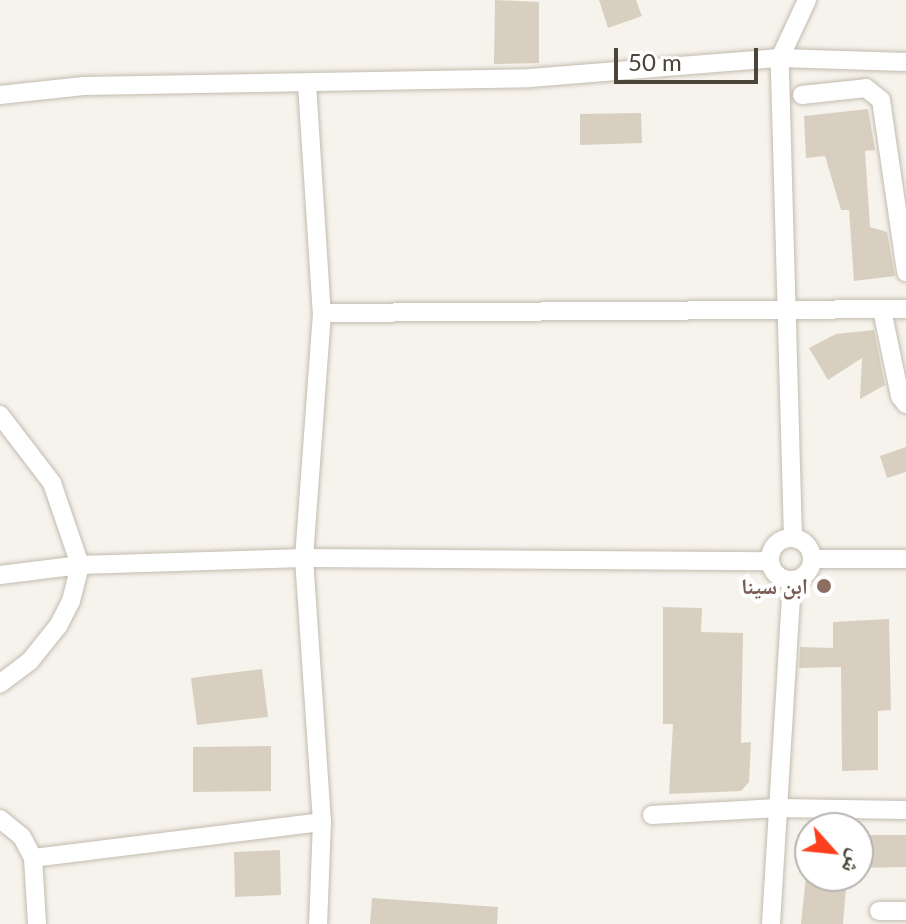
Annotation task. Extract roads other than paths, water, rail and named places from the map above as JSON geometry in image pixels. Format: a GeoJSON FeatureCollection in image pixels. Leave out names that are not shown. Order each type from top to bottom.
{"type":"FeatureCollection","features":[{"type":"Feature","properties":{"kind":"street"},"geometry":{"type":"LineString","coordinates":[[793,538],[780,58],[807,0]]}},
{"type":"Feature","properties":{"kind":"street"},"geometry":{"type":"LineString","coordinates":[[0,95],[84,86],[307,84],[672,71],[780,58],[906,62]]}},
{"type":"Feature","properties":{"kind":"street"},"geometry":{"type":"LineString","coordinates":[[307,84],[322,313],[304,558],[322,822],[318,924]]}},
{"type":"Feature","properties":{"kind":"street"},"geometry":{"type":"LineString","coordinates":[[802,95],[866,88],[881,100],[906,272]]}},
{"type":"Feature","properties":{"kind":"street"},"geometry":{"type":"LineString","coordinates":[[322,313],[906,309]]}},
{"type":"Feature","properties":{"kind":"street"},"geometry":{"type":"LineString","coordinates":[[882,310],[900,396],[906,404]]}},
{"type":"Feature","properties":{"kind":"street"},"geometry":{"type":"LineString","coordinates":[[0,415],[52,483],[80,565],[71,601],[58,626],[30,661],[0,684]]}},
{"type":"Feature","properties":{"kind":"street"},"geometry":{"type":"LineString","coordinates":[[793,538],[807,544],[812,559],[804,576],[792,581],[774,573],[769,561],[778,541],[793,538]]}},
{"type":"Feature","properties":{"kind":"street"},"geometry":{"type":"LineString","coordinates":[[0,575],[80,565],[304,558],[769,561]]}},
{"type":"Feature","properties":{"kind":"street"},"geometry":{"type":"LineString","coordinates":[[812,559],[906,559]]}},
{"type":"Feature","properties":{"kind":"street"},"geometry":{"type":"LineString","coordinates":[[771,924],[792,581]]}},
{"type":"Feature","properties":{"kind":"street"},"geometry":{"type":"LineString","coordinates":[[652,815],[778,808],[906,810]]}},
{"type":"Feature","properties":{"kind":"street"},"geometry":{"type":"LineString","coordinates":[[0,819],[22,837],[33,858],[37,924]]}},
{"type":"Feature","properties":{"kind":"street"},"geometry":{"type":"LineString","coordinates":[[33,858],[322,822]]}},
{"type":"Feature","properties":{"kind":"street"},"geometry":{"type":"LineString","coordinates":[[879,911],[906,911]]}},
{"type":"Feature","properties":{"kind":"place","name":"ابن سينا"},"geometry":{"type":"Point","coordinates":[824,586]}}]}
